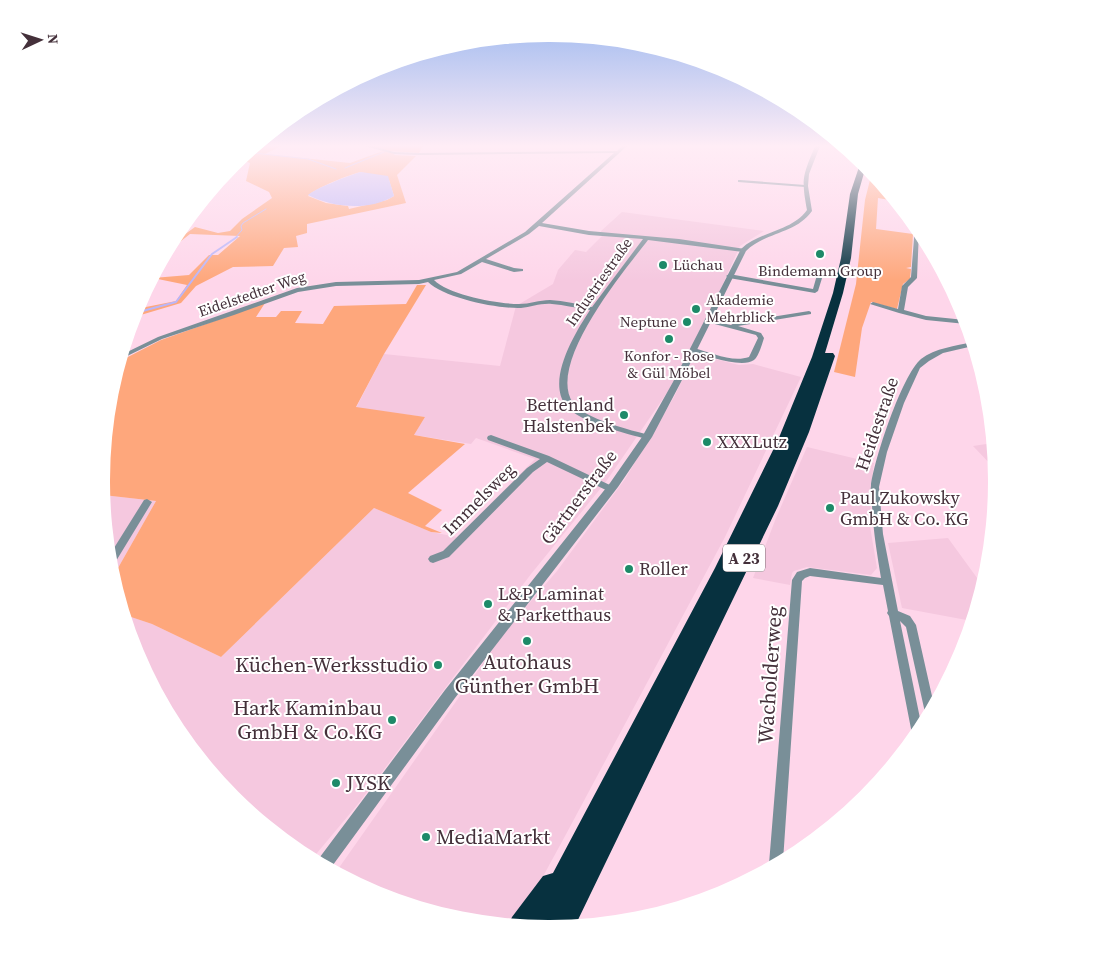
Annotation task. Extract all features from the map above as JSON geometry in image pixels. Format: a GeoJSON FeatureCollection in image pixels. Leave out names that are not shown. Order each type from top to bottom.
{"type":"FeatureCollection","features":[{"type":"Feature","properties":{"kind":"highway","name":"A 23"},"geometry":{"type":"LineString","coordinates":[[542,920],[724,568],[785,440],[818,357],[836,301],[846,258],[855,191]]}},
{"type":"Feature","properties":{"kind":"highway","name":"A 23"},"geometry":{"type":"LineString","coordinates":[[565,919],[737,574],[796,444],[828,360],[847,295],[854,260],[862,191]]}},
{"type":"Feature","properties":{"kind":"highway"},"geometry":{"type":"LineString","coordinates":[[526,919],[535,905],[567,869]]}},
{"type":"Feature","properties":{"kind":"street","name":"Eidelstedter Weg"},"geometry":{"type":"LineString","coordinates":[[130,354],[160,338],[297,290],[326,284],[407,283],[431,280],[460,273],[522,237],[575,191]]}},
{"type":"Feature","properties":{"kind":"street","name":"Gärtnerstraße"},"geometry":{"type":"LineString","coordinates":[[327,859],[450,694],[611,488],[647,437],[693,350],[742,250],[755,239],[805,218],[810,210],[806,191]]}},
{"type":"Feature","properties":{"kind":"street"},"geometry":{"type":"LineString","coordinates":[[538,224],[591,234],[646,238],[742,250]]}},
{"type":"Feature","properties":{"kind":"street","name":"Industriestraße"},"geometry":{"type":"LineString","coordinates":[[646,238],[593,309],[570,352],[563,392],[570,405],[585,415],[647,437]]}},
{"type":"Feature","properties":{"kind":"street"},"geometry":{"type":"LineString","coordinates":[[901,312],[906,286],[914,278],[916,241]]}},
{"type":"Feature","properties":{"kind":"street"},"geometry":{"type":"LineString","coordinates":[[482,260],[514,270],[521,270]]}},
{"type":"Feature","properties":{"kind":"street"},"geometry":{"type":"LineString","coordinates":[[729,276],[815,291],[820,274]]}},
{"type":"Feature","properties":{"kind":"street"},"geometry":{"type":"LineString","coordinates":[[431,280],[434,285],[484,301],[516,306],[548,301],[593,309]]}},
{"type":"Feature","properties":{"kind":"street"},"geometry":{"type":"LineString","coordinates":[[873,304],[926,318],[957,321]]}},
{"type":"Feature","properties":{"kind":"street"},"geometry":{"type":"LineString","coordinates":[[732,326],[809,313]]}},
{"type":"Feature","properties":{"kind":"street"},"geometry":{"type":"LineString","coordinates":[[693,350],[739,361],[750,361],[760,336],[755,332],[708,320]]}},
{"type":"Feature","properties":{"kind":"street","name":"Heidestraße"},"geometry":{"type":"LineString","coordinates":[[915,724],[886,582],[878,534],[875,487],[883,452],[900,403],[917,368],[926,359],[942,352],[966,346]]}},
{"type":"Feature","properties":{"kind":"street","name":"Immelsweg"},"geometry":{"type":"LineString","coordinates":[[491,438],[546,458],[611,488]]}},
{"type":"Feature","properties":{"kind":"street","name":"Immelsweg"},"geometry":{"type":"LineString","coordinates":[[433,559],[446,554],[530,470],[546,458]]}},
{"type":"Feature","properties":{"kind":"street"},"geometry":{"type":"LineString","coordinates":[[117,553],[147,502]]}},
{"type":"Feature","properties":{"kind":"street","name":"Wacholderweg"},"geometry":{"type":"LineString","coordinates":[[777,856],[797,580],[802,575],[810,572],[886,582]]}},
{"type":"Feature","properties":{"kind":"street"},"geometry":{"type":"LineString","coordinates":[[892,613],[906,620],[911,625],[928,702]]}},
{"type":"Feature","properties":{"kind":"shaded area"},"geometry":{"type":"Polygon","coordinates":[[[267,191],[315,191],[308,196],[326,203],[348,206],[349,209],[387,200],[394,196],[392,191],[402,191],[406,203],[307,224],[307,233],[296,236],[298,247],[284,248],[273,266],[233,267],[196,286],[181,303],[144,314],[147,307],[176,301],[187,285],[160,279],[161,277],[189,275],[209,255],[218,255],[240,236],[190,234],[182,240],[187,233],[195,227],[218,233],[230,231],[242,219],[272,198],[267,191]]]}},
{"type":"Feature","properties":{"kind":"shaded area"},"geometry":{"type":"Polygon","coordinates":[[[315,191],[392,191],[394,196],[374,204],[351,206],[329,203],[308,195],[315,191]]]}},
{"type":"Feature","properties":{"kind":"shaded area"},"geometry":{"type":"Polygon","coordinates":[[[867,191],[878,191],[885,199],[878,198],[876,229],[913,236],[911,267],[906,268],[911,269],[910,279],[903,284],[897,309],[871,302],[862,328],[855,377],[834,372],[856,284],[867,191]]]}},
{"type":"Feature","properties":{"kind":"shaded area"},"geometry":{"type":"Polygon","coordinates":[[[622,212],[764,231],[740,246],[698,339],[673,384],[605,483],[531,574],[358,804],[317,853],[260,811],[219,770],[201,748],[169,700],[144,649],[133,618],[152,624],[221,657],[374,508],[431,532],[457,537],[535,459],[476,438],[471,444],[414,435],[425,417],[356,408],[384,354],[500,366],[516,306],[553,284],[558,270],[575,250],[586,252],[602,236],[601,231],[622,212]]]}},
{"type":"Feature","properties":{"kind":"shaded area"},"geometry":{"type":"Polygon","coordinates":[[[417,285],[426,285],[384,354],[356,407],[425,417],[414,435],[465,444],[408,493],[442,510],[425,526],[442,533],[431,532],[374,508],[221,657],[152,624],[133,618],[119,566],[156,501],[111,496],[111,452],[114,424],[129,357],[161,340],[265,303],[256,317],[276,317],[281,311],[302,311],[295,323],[323,324],[334,306],[406,304],[417,285]]]}},
{"type":"Feature","properties":{"kind":"shaded area"},"geometry":{"type":"Polygon","coordinates":[[[695,354],[739,365],[753,364],[801,377],[725,537],[564,838],[535,891],[517,919],[492,916],[436,905],[381,886],[340,866],[507,629],[557,571],[625,479],[674,397],[695,354]]]}},
{"type":"Feature","properties":{"kind":"shaded area"},"geometry":{"type":"Polygon","coordinates":[[[986,444],[987,461],[973,446],[986,444]]]}},
{"type":"Feature","properties":{"kind":"shaded area"},"geometry":{"type":"Polygon","coordinates":[[[807,447],[874,463],[871,486],[870,526],[877,568],[871,575],[807,567],[792,573],[790,585],[753,578],[776,518],[807,447]]]}},
{"type":"Feature","properties":{"kind":"shaded area"},"geometry":{"type":"Polygon","coordinates":[[[111,496],[156,501],[119,566],[114,538],[111,496]]]}},
{"type":"Feature","properties":{"kind":"shaded area"},"geometry":{"type":"Polygon","coordinates":[[[948,538],[977,577],[965,620],[902,608],[888,543],[948,538]]]}},
{"type":"Feature","properties":{"kind":"waterway"},"geometry":{"type":"LineString","coordinates":[[235,238],[242,230],[241,226],[243,223],[266,209]]}},
{"type":"Feature","properties":{"kind":"waterway"},"geometry":{"type":"LineString","coordinates":[[145,310],[176,302],[212,254],[237,237]]}},
{"type":"Feature","properties":{"kind":"place","name":"Bindemann Group"},"geometry":{"type":"Point","coordinates":[820,254]}},
{"type":"Feature","properties":{"kind":"place","name":"Lüchau"},"geometry":{"type":"Point","coordinates":[663,265]}},
{"type":"Feature","properties":{"kind":"place","name":"Akademie Mehrblick"},"geometry":{"type":"Point","coordinates":[696,309]}},
{"type":"Feature","properties":{"kind":"place","name":"Neptune"},"geometry":{"type":"Point","coordinates":[687,322]}},
{"type":"Feature","properties":{"kind":"place","name":"Konfor - Rose & Gül Möbel"},"geometry":{"type":"Point","coordinates":[669,339]}},
{"type":"Feature","properties":{"kind":"place","name":"Bettenland Halstenbek"},"geometry":{"type":"Point","coordinates":[624,415]}},
{"type":"Feature","properties":{"kind":"place","name":"XXXLutz"},"geometry":{"type":"Point","coordinates":[707,442]}},
{"type":"Feature","properties":{"kind":"place","name":"Paul Zukowsky GmbH & Co. KG"},"geometry":{"type":"Point","coordinates":[830,508]}},
{"type":"Feature","properties":{"kind":"place","name":"Roller"},"geometry":{"type":"Point","coordinates":[629,569]}},
{"type":"Feature","properties":{"kind":"place","name":"L&P Laminat & Parketthaus"},"geometry":{"type":"Point","coordinates":[488,604]}},
{"type":"Feature","properties":{"kind":"place","name":"Autohaus Günther GmbH"},"geometry":{"type":"Point","coordinates":[527,641]}},
{"type":"Feature","properties":{"kind":"place","name":"Küchen-Werksstudio"},"geometry":{"type":"Point","coordinates":[438,665]}},
{"type":"Feature","properties":{"kind":"place","name":"Hark Kaminbau GmbH & Co.KG"},"geometry":{"type":"Point","coordinates":[392,720]}},
{"type":"Feature","properties":{"kind":"place","name":"JYSK"},"geometry":{"type":"Point","coordinates":[336,783]}},
{"type":"Feature","properties":{"kind":"place","name":"MediaMarkt"},"geometry":{"type":"Point","coordinates":[426,837]}}]}
